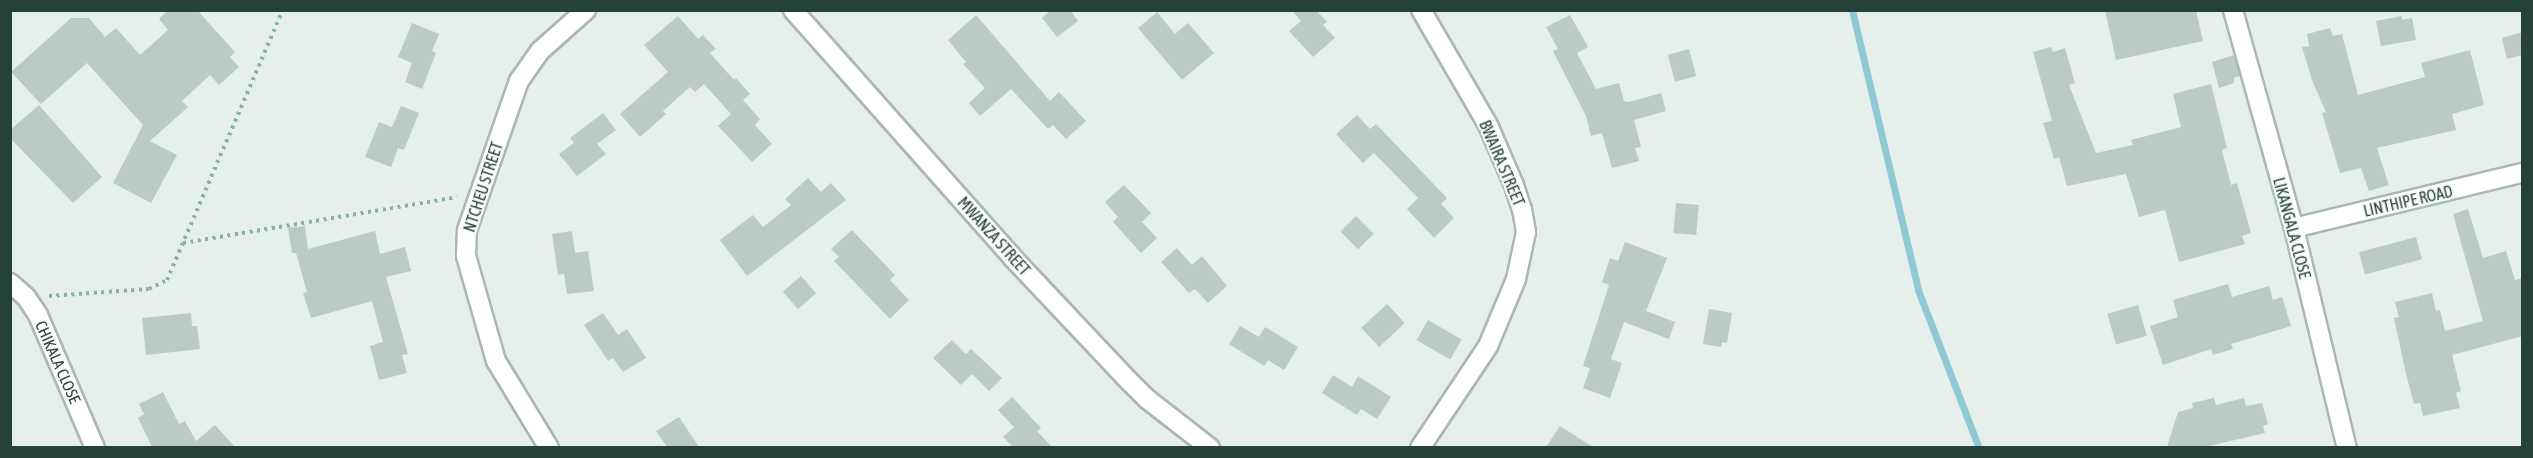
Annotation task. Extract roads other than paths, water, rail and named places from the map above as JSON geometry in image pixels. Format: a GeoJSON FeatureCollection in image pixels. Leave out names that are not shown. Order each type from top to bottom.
{"type":"FeatureCollection","features":[{"type":"Feature","properties":{"kind":"street","name":"NTCHEU STREET"},"geometry":{"type":"LineString","coordinates":[[549,447],[496,361],[466,256],[467,230],[519,81],[540,51],[586,10]]}},
{"type":"Feature","properties":{"kind":"street","name":"MWANZA STREET"},"geometry":{"type":"LineString","coordinates":[[793,10],[1012,257],[1130,382],[1210,447]]}},
{"type":"Feature","properties":{"kind":"street","name":"BWAIRA STREET"},"geometry":{"type":"LineString","coordinates":[[1420,447],[1488,346],[1516,279],[1526,232],[1513,183],[1488,125],[1421,10]]}},
{"type":"Feature","properties":{"kind":"street","name":"LIKANGALA CLOSE"},"geometry":{"type":"LineString","coordinates":[[2233,10],[2294,228],[2347,447]]}},
{"type":"Feature","properties":{"kind":"street","name":"LINTHIPE ROAD"},"geometry":{"type":"LineString","coordinates":[[2294,228],[2523,173]]}},
{"type":"Feature","properties":{"kind":"street","name":"CHIKALA CLOSE"},"geometry":{"type":"LineString","coordinates":[[10,283],[26,297],[49,339],[95,447]]}},
{"type":"Feature","properties":{"kind":"waterway"},"geometry":{"type":"LineString","coordinates":[[1852,10],[1918,290],[1979,448]]}}]}
